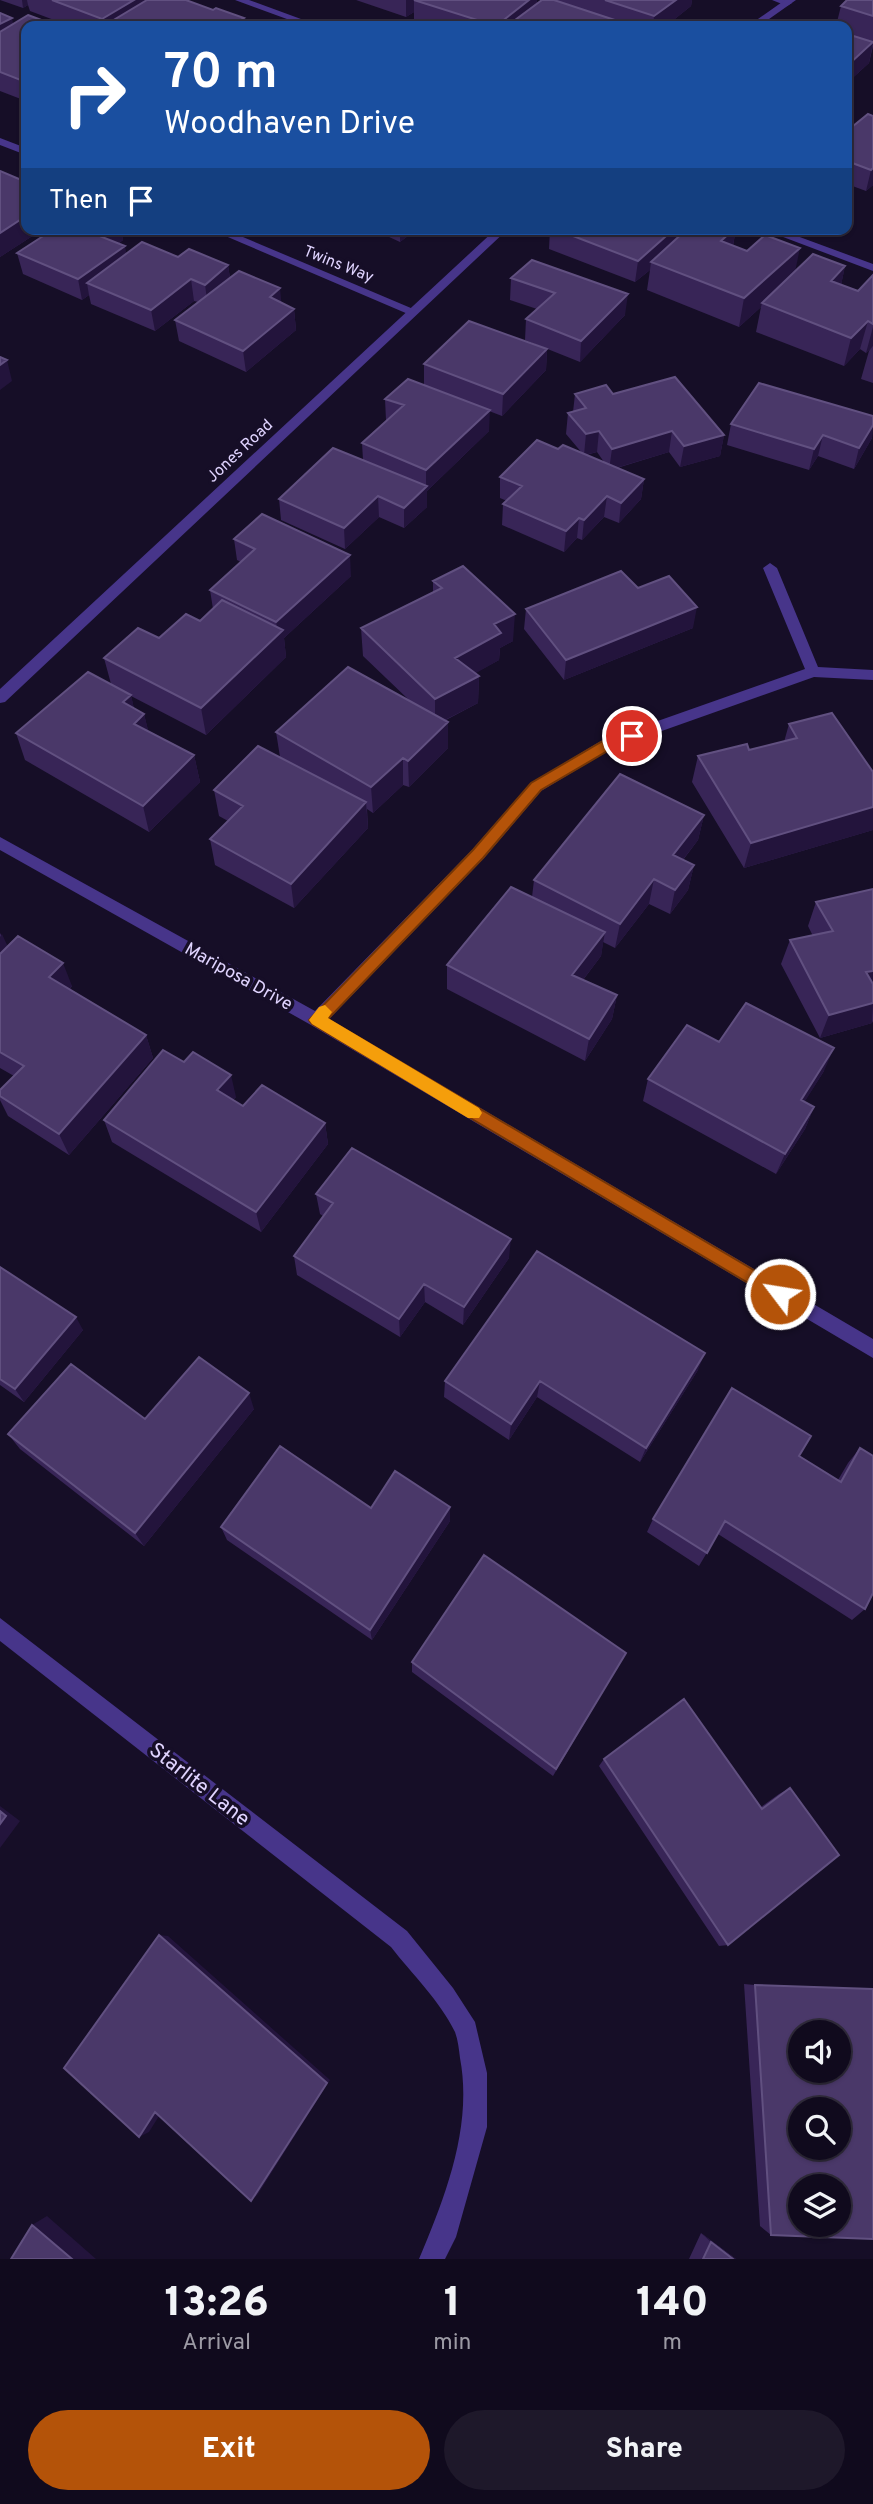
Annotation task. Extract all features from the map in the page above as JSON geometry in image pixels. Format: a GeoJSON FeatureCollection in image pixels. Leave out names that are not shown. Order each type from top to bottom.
{"type":"FeatureCollection","features":[{"type":"Feature","properties":{"kind":"street"},"geometry":{"type":"LineString","coordinates":[[240,0],[301,21]]}},
{"type":"Feature","properties":{"kind":"street"},"geometry":{"type":"LineString","coordinates":[[759,21],[785,1]]}},
{"type":"Feature","properties":{"kind":"street"},"geometry":{"type":"LineString","coordinates":[[0,141],[21,150]]}},
{"type":"Feature","properties":{"kind":"street","name":"Twins Way"},"geometry":{"type":"LineString","coordinates":[[228,235],[412,311]]}},
{"type":"Feature","properties":{"kind":"street","name":"Jones Road"},"geometry":{"type":"LineString","coordinates":[[0,698],[496,235]]}},
{"type":"Feature","properties":{"kind":"street"},"geometry":{"type":"LineString","coordinates":[[783,235],[873,268]]}},
{"type":"Feature","properties":{"kind":"street"},"geometry":{"type":"LineString","coordinates":[[770,568],[813,672]]}},
{"type":"Feature","properties":{"kind":"street"},"geometry":{"type":"LineString","coordinates":[[317,1020],[478,854],[536,787],[606,745],[813,672],[873,676]]}},
{"type":"Feature","properties":{"kind":"street","name":"Mariposa Drive"},"geometry":{"type":"LineString","coordinates":[[0,843],[317,1020],[873,1349]]}},
{"type":"Feature","properties":{"kind":"street","name":"Starlite Lane"},"geometry":{"type":"LineString","coordinates":[[0,1628],[399,1939],[445,1996],[467,2029],[475,2073],[475,2127],[443,2237],[432,2259]]}},
{"type":"Feature","properties":{"kind":"building"},"geometry":{"type":"Polygon","coordinates":[[[52,0],[134,0],[102,19],[52,0]]]}},
{"type":"Feature","properties":{"kind":"building"},"geometry":{"type":"Polygon","coordinates":[[[147,0],[186,0],[244,18],[239,21],[112,21],[147,0]]]}},
{"type":"Feature","properties":{"kind":"building"},"geometry":{"type":"Polygon","coordinates":[[[414,0],[529,0],[502,21],[480,21],[414,0]]]}},
{"type":"Feature","properties":{"kind":"building"},"geometry":{"type":"Polygon","coordinates":[[[542,0],[554,0],[618,21],[514,21],[542,0]]]}},
{"type":"Feature","properties":{"kind":"building"},"geometry":{"type":"Polygon","coordinates":[[[605,0],[676,0],[654,16],[605,0]]]}},
{"type":"Feature","properties":{"kind":"building"},"geometry":{"type":"Polygon","coordinates":[[[847,0],[873,0],[873,16],[841,6],[847,0]]]}},
{"type":"Feature","properties":{"kind":"building"},"geometry":{"type":"Polygon","coordinates":[[[0,13],[12,18],[0,24],[0,13]]]}},
{"type":"Feature","properties":{"kind":"building"},"geometry":{"type":"Polygon","coordinates":[[[28,15],[44,21],[21,21],[21,80],[0,72],[0,32],[28,15]]]}},
{"type":"Feature","properties":{"kind":"building"},"geometry":{"type":"Polygon","coordinates":[[[852,36],[873,42],[852,61],[852,36]]]}},
{"type":"Feature","properties":{"kind":"building"},"geometry":{"type":"Polygon","coordinates":[[[868,114],[873,116],[871,170],[852,163],[852,127],[868,114]]]}},
{"type":"Feature","properties":{"kind":"building"},"geometry":{"type":"Polygon","coordinates":[[[0,171],[21,180],[21,219],[0,233],[0,171]]]}},
{"type":"Feature","properties":{"kind":"building"},"geometry":{"type":"Polygon","coordinates":[[[45,235],[97,235],[125,246],[78,279],[17,253],[45,235]]]}},
{"type":"Feature","properties":{"kind":"building"},"geometry":{"type":"Polygon","coordinates":[[[571,235],[667,235],[638,261],[571,235]]]}},
{"type":"Feature","properties":{"kind":"building"},"geometry":{"type":"Polygon","coordinates":[[[680,235],[728,235],[721,241],[747,251],[765,235],[800,248],[744,298],[651,262],[680,235]]]}},
{"type":"Feature","properties":{"kind":"building"},"geometry":{"type":"Polygon","coordinates":[[[142,242],[178,257],[189,249],[228,265],[205,285],[191,279],[151,310],[87,283],[142,242]]]}},
{"type":"Feature","properties":{"kind":"building"},"geometry":{"type":"Polygon","coordinates":[[[813,254],[845,266],[831,281],[858,291],[873,275],[873,324],[868,321],[851,338],[762,303],[813,254]]]}},
{"type":"Feature","properties":{"kind":"building"},"geometry":{"type":"Polygon","coordinates":[[[532,260],[628,294],[581,341],[526,319],[555,293],[511,278],[532,260]]]}},
{"type":"Feature","properties":{"kind":"building"},"geometry":{"type":"Polygon","coordinates":[[[239,271],[280,288],[270,297],[294,309],[243,351],[175,320],[239,271]]]}},
{"type":"Feature","properties":{"kind":"building"},"geometry":{"type":"Polygon","coordinates":[[[469,321],[547,349],[503,394],[424,364],[469,321]]]}},
{"type":"Feature","properties":{"kind":"building"},"geometry":{"type":"Polygon","coordinates":[[[675,377],[724,435],[684,446],[672,431],[612,449],[599,431],[586,434],[568,413],[586,408],[575,394],[606,385],[613,394],[675,377]]]}},
{"type":"Feature","properties":{"kind":"building"},"geometry":{"type":"Polygon","coordinates":[[[408,379],[490,410],[426,470],[362,443],[404,405],[385,399],[408,379]]]}},
{"type":"Feature","properties":{"kind":"building"},"geometry":{"type":"Polygon","coordinates":[[[759,383],[873,416],[873,425],[859,448],[823,435],[814,449],[731,424],[759,383]]]}},
{"type":"Feature","properties":{"kind":"building"},"geometry":{"type":"Polygon","coordinates":[[[537,440],[558,449],[563,445],[644,479],[621,503],[607,496],[584,520],[579,518],[566,531],[503,504],[522,486],[500,477],[537,440]]]}},
{"type":"Feature","properties":{"kind":"building"},"geometry":{"type":"Polygon","coordinates":[[[333,448],[427,486],[404,508],[378,496],[344,528],[279,499],[333,448]]]}},
{"type":"Feature","properties":{"kind":"building"},"geometry":{"type":"Polygon","coordinates":[[[262,514],[350,555],[276,622],[210,590],[255,549],[234,539],[262,514]]]}},
{"type":"Feature","properties":{"kind":"building"},"geometry":{"type":"Polygon","coordinates":[[[463,566],[515,614],[494,624],[501,633],[455,658],[479,676],[435,699],[361,628],[442,588],[433,581],[463,566]]]}},
{"type":"Feature","properties":{"kind":"building"},"geometry":{"type":"Polygon","coordinates":[[[621,571],[638,588],[669,576],[697,607],[566,660],[526,609],[621,571]]]}},
{"type":"Feature","properties":{"kind":"building"},"geometry":{"type":"Polygon","coordinates":[[[222,600],[283,630],[201,708],[104,658],[138,628],[159,638],[186,614],[200,621],[222,600]]]}},
{"type":"Feature","properties":{"kind":"building"},"geometry":{"type":"Polygon","coordinates":[[[348,667],[448,722],[408,761],[403,758],[371,787],[276,732],[348,667]]]}},
{"type":"Feature","properties":{"kind":"building"},"geometry":{"type":"Polygon","coordinates":[[[88,672],[131,695],[123,702],[144,714],[134,724],[194,755],[143,806],[16,733],[88,672]]]}},
{"type":"Feature","properties":{"kind":"building"},"geometry":{"type":"Polygon","coordinates":[[[832,713],[873,772],[873,807],[751,843],[698,756],[747,744],[749,750],[797,738],[789,724],[832,713]]]}},
{"type":"Feature","properties":{"kind":"building"},"geometry":{"type":"Polygon","coordinates":[[[258,746],[366,802],[291,884],[210,839],[243,806],[214,790],[258,746]]]}},
{"type":"Feature","properties":{"kind":"building"},"geometry":{"type":"Polygon","coordinates":[[[620,774],[704,815],[673,855],[694,865],[675,890],[654,879],[620,924],[534,880],[620,774]]]}},
{"type":"Feature","properties":{"kind":"building"},"geometry":{"type":"Polygon","coordinates":[[[511,887],[605,932],[572,975],[617,995],[589,1039],[447,965],[511,887]]]}},
{"type":"Feature","properties":{"kind":"building"},"geometry":{"type":"Polygon","coordinates":[[[873,889],[873,971],[866,972],[873,984],[873,1003],[829,1015],[790,940],[833,931],[816,902],[873,889]]]}},
{"type":"Feature","properties":{"kind":"building"},"geometry":{"type":"Polygon","coordinates":[[[18,936],[63,963],[49,977],[146,1035],[59,1134],[0,1096],[0,1090],[24,1066],[0,1052],[0,954],[18,936]]]}},
{"type":"Feature","properties":{"kind":"building"},"geometry":{"type":"Polygon","coordinates":[[[746,1003],[834,1048],[801,1100],[814,1107],[785,1154],[648,1079],[687,1025],[719,1042],[746,1003]]]}},
{"type":"Feature","properties":{"kind":"building"},"geometry":{"type":"Polygon","coordinates":[[[163,1050],[184,1062],[193,1052],[231,1075],[217,1090],[243,1106],[262,1085],[325,1123],[256,1212],[104,1120],[163,1050]]]}},
{"type":"Feature","properties":{"kind":"building"},"geometry":{"type":"Polygon","coordinates":[[[352,1148],[511,1239],[464,1307],[424,1284],[399,1319],[294,1256],[333,1203],[316,1194],[352,1148]]]}},
{"type":"Feature","properties":{"kind":"building"},"geometry":{"type":"Polygon","coordinates":[[[537,1251],[705,1353],[646,1448],[540,1381],[511,1424],[445,1381],[537,1251]]]}},
{"type":"Feature","properties":{"kind":"building"},"geometry":{"type":"Polygon","coordinates":[[[0,1267],[76,1317],[15,1389],[0,1379],[0,1267]]]}},
{"type":"Feature","properties":{"kind":"building"},"geometry":{"type":"Polygon","coordinates":[[[199,1357],[249,1393],[135,1533],[8,1434],[71,1364],[145,1419],[199,1357]]]}},
{"type":"Feature","properties":{"kind":"building"},"geometry":{"type":"Polygon","coordinates":[[[732,1388],[811,1436],[799,1456],[841,1482],[860,1448],[873,1456],[873,1593],[865,1609],[725,1521],[707,1553],[653,1519],[732,1388]]]}},
{"type":"Feature","properties":{"kind":"building"},"geometry":{"type":"Polygon","coordinates":[[[280,1446],[371,1508],[395,1471],[450,1507],[370,1630],[221,1527],[280,1446]]]}},
{"type":"Feature","properties":{"kind":"building"},"geometry":{"type":"Polygon","coordinates":[[[484,1555],[626,1653],[556,1769],[412,1662],[484,1555]]]}},
{"type":"Feature","properties":{"kind":"building"},"geometry":{"type":"Polygon","coordinates":[[[684,1699],[762,1809],[790,1788],[839,1855],[728,1945],[604,1759],[684,1699]]]}},
{"type":"Feature","properties":{"kind":"building"},"geometry":{"type":"Polygon","coordinates":[[[0,1811],[6,1816],[0,1824],[0,1811]]]}},
{"type":"Feature","properties":{"kind":"building"},"geometry":{"type":"Polygon","coordinates":[[[159,1935],[327,2083],[251,2201],[155,2112],[139,2137],[64,2068],[159,1935]]]}},
{"type":"Feature","properties":{"kind":"building"},"geometry":{"type":"Polygon","coordinates":[[[755,1985],[873,1989],[873,2239],[822,2237],[851,2237],[851,2174],[788,2174],[788,2236],[771,2235],[755,1985]]]}},
{"type":"Feature","properties":{"kind":"building"},"geometry":{"type":"Polygon","coordinates":[[[32,2225],[72,2259],[11,2259],[32,2225]]]}},
{"type":"Feature","properties":{"kind":"building"},"geometry":{"type":"Polygon","coordinates":[[[711,2242],[733,2259],[703,2259],[711,2242]]]}},
{"type":"Feature","properties":{"kind":"slow traffic"},"geometry":{"type":"LineString","coordinates":[[325,1012],[317,1020],[474,1113]]}},
{"type":"Feature","properties":{"kind":"route"},"geometry":{"type":"LineString","coordinates":[[632,736],[606,745],[536,787],[478,854],[317,1020],[780,1294]]}}]}
